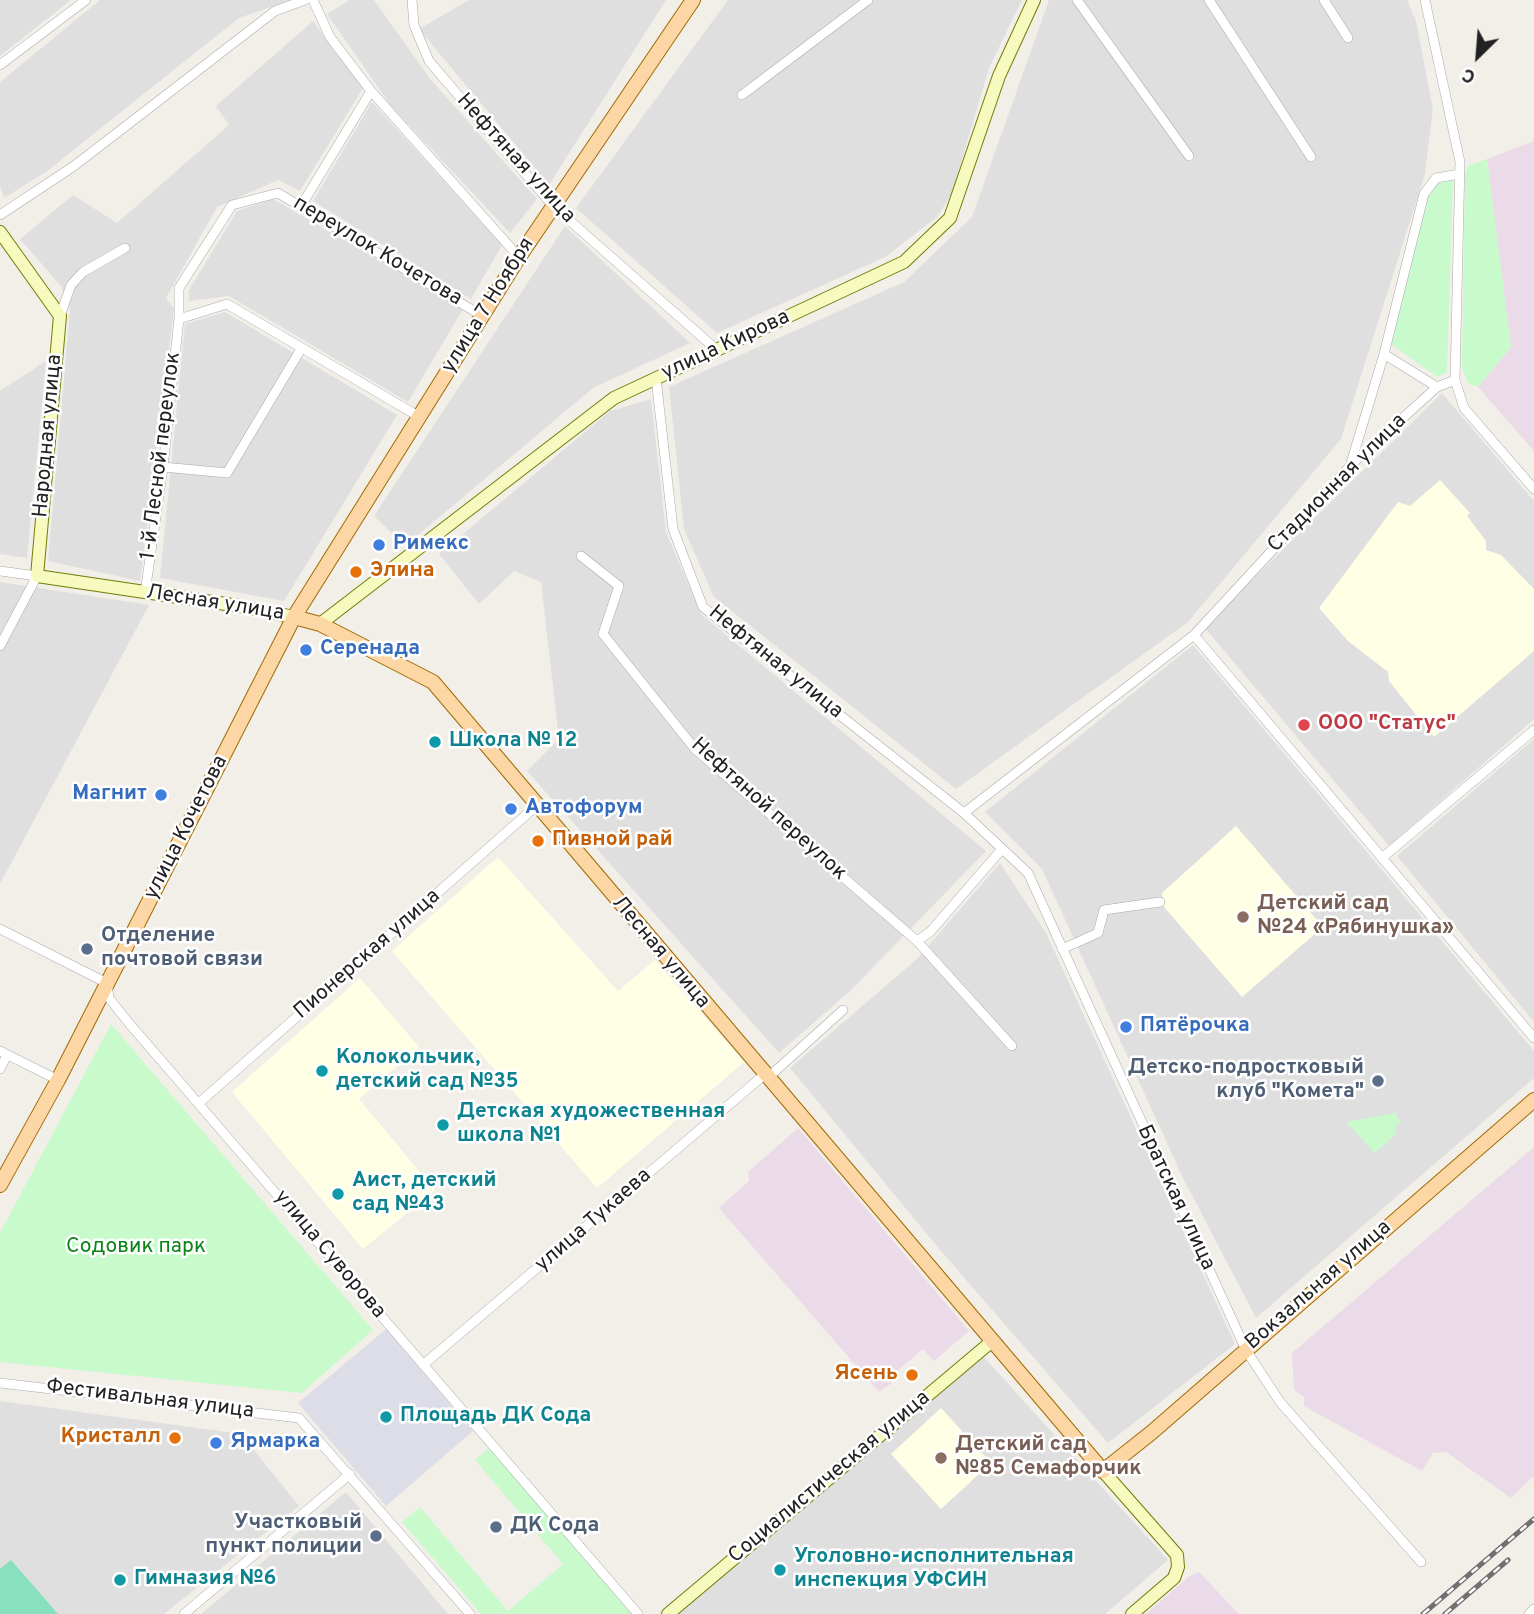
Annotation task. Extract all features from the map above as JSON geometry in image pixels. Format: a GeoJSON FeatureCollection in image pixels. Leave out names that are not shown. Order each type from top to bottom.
{"type":"FeatureCollection","features":[{"type":"Feature","properties":{"kind":"main road","name":"улица 7 Ноября"},"geometry":{"type":"LineString","coordinates":[[294,617],[418,416],[484,317],[519,257],[693,0]]}},
{"type":"Feature","properties":{"kind":"main road","name":"Лесная улица"},"geometry":{"type":"LineString","coordinates":[[294,617],[320,624],[433,682],[535,807],[1103,1471]]}},
{"type":"Feature","properties":{"kind":"main road","name":"улица Кочетова"},"geometry":{"type":"LineString","coordinates":[[1,1180],[104,995],[294,617]]}},
{"type":"Feature","properties":{"kind":"main road","name":"Вокзальная улица"},"geometry":{"type":"LineString","coordinates":[[1103,1471],[1534,1100]]}},
{"type":"Feature","properties":{"kind":"street"},"geometry":{"type":"LineString","coordinates":[[0,65],[86,0]]}},
{"type":"Feature","properties":{"kind":"street"},"geometry":{"type":"LineString","coordinates":[[0,215],[74,166],[275,11],[304,0]]}},
{"type":"Feature","properties":{"kind":"street"},"geometry":{"type":"LineString","coordinates":[[313,0],[330,37],[371,91],[519,257]]}},
{"type":"Feature","properties":{"kind":"street","name":"Нефтяная улица"},"geometry":{"type":"LineString","coordinates":[[412,0],[414,25],[429,61],[553,206],[717,350]]}},
{"type":"Feature","properties":{"kind":"street"},"geometry":{"type":"LineString","coordinates":[[742,95],[868,0]]}},
{"type":"Feature","properties":{"kind":"street","name":"улица Кирова"},"geometry":{"type":"LineString","coordinates":[[320,624],[614,398],[904,262],[950,218],[999,76],[1034,0]]}},
{"type":"Feature","properties":{"kind":"street"},"geometry":{"type":"LineString","coordinates":[[1077,0],[1189,156]]}},
{"type":"Feature","properties":{"kind":"street"},"geometry":{"type":"LineString","coordinates":[[1209,0],[1311,157]]}},
{"type":"Feature","properties":{"kind":"street"},"geometry":{"type":"LineString","coordinates":[[1324,0],[1348,38]]}},
{"type":"Feature","properties":{"kind":"street"},"geometry":{"type":"LineString","coordinates":[[1425,0],[1460,162],[1455,380],[1464,408],[1534,489]]}},
{"type":"Feature","properties":{"kind":"street"},"geometry":{"type":"LineString","coordinates":[[301,206],[371,91]]}},
{"type":"Feature","properties":{"kind":"street"},"geometry":{"type":"LineString","coordinates":[[1351,465],[1384,354],[1424,194],[1436,178],[1460,174]]}},
{"type":"Feature","properties":{"kind":"street","name":"переулок Кочетова"},"geometry":{"type":"LineString","coordinates":[[179,319],[179,288],[232,205],[278,193],[484,317]]}},
{"type":"Feature","properties":{"kind":"street"},"geometry":{"type":"LineString","coordinates":[[0,232],[60,316]]}},
{"type":"Feature","properties":{"kind":"street","name":"Народная улица"},"geometry":{"type":"LineString","coordinates":[[0,646],[37,576],[60,316],[71,285],[83,272],[125,248]]}},
{"type":"Feature","properties":{"kind":"street"},"geometry":{"type":"LineString","coordinates":[[179,319],[227,304],[418,416]]}},
{"type":"Feature","properties":{"kind":"street","name":"1-й Лесной переулок"},"geometry":{"type":"LineString","coordinates":[[145,593],[163,467],[179,319]]}},
{"type":"Feature","properties":{"kind":"street"},"geometry":{"type":"LineString","coordinates":[[163,467],[227,473],[301,348]]}},
{"type":"Feature","properties":{"kind":"street"},"geometry":{"type":"LineString","coordinates":[[1384,354],[1437,387]]}},
{"type":"Feature","properties":{"kind":"street","name":"Нефтяная улица"},"geometry":{"type":"LineString","coordinates":[[656,378],[673,529],[703,607],[964,813]]}},
{"type":"Feature","properties":{"kind":"street","name":"Стадионная улица"},"geometry":{"type":"LineString","coordinates":[[964,813],[1194,635],[1351,465],[1437,387],[1455,380]]}},
{"type":"Feature","properties":{"kind":"street","name":"Нефтяной переулок"},"geometry":{"type":"LineString","coordinates":[[581,556],[619,586],[603,634],[695,749],[917,941],[1012,1046]]}},
{"type":"Feature","properties":{"kind":"street","name":"Лесная улица"},"geometry":{"type":"LineString","coordinates":[[0,571],[239,606],[294,617]]}},
{"type":"Feature","properties":{"kind":"street"},"geometry":{"type":"LineString","coordinates":[[1194,635],[1534,1038]]}},
{"type":"Feature","properties":{"kind":"street"},"geometry":{"type":"LineString","coordinates":[[1382,858],[1534,730]]}},
{"type":"Feature","properties":{"kind":"street","name":"Пионерская улица"},"geometry":{"type":"LineString","coordinates":[[199,1103],[535,807]]}},
{"type":"Feature","properties":{"kind":"street","name":"Братская улица"},"geometry":{"type":"LineString","coordinates":[[964,813],[1027,873],[1246,1350],[1280,1402],[1421,1562]]}},
{"type":"Feature","properties":{"kind":"street"},"geometry":{"type":"LineString","coordinates":[[917,941],[930,932],[1002,849]]}},
{"type":"Feature","properties":{"kind":"street"},"geometry":{"type":"LineString","coordinates":[[1062,948],[1098,933],[1104,910],[1160,902]]}},
{"type":"Feature","properties":{"kind":"street","name":"улица Суворова"},"geometry":{"type":"LineString","coordinates":[[0,929],[104,995],[638,1614]]}},
{"type":"Feature","properties":{"kind":"street","name":"улица Тукаева"},"geometry":{"type":"LineString","coordinates":[[423,1365],[764,1076],[772,1074],[843,1010]]}},
{"type":"Feature","properties":{"kind":"street"},"geometry":{"type":"LineString","coordinates":[[0,1069],[4,1053],[58,1080]]}},
{"type":"Feature","properties":{"kind":"street","name":"Социалистическая улица"},"geometry":{"type":"LineString","coordinates":[[668,1614],[991,1342]]}},
{"type":"Feature","properties":{"kind":"street","name":"Фестивальная улица"},"geometry":{"type":"LineString","coordinates":[[0,1383],[299,1418],[350,1474]]}},
{"type":"Feature","properties":{"kind":"street","name":"Лесная улица"},"geometry":{"type":"LineString","coordinates":[[1103,1471],[1177,1555],[1178,1567],[1174,1578],[1132,1614]]}},
{"type":"Feature","properties":{"kind":"street"},"geometry":{"type":"LineString","coordinates":[[184,1614],[350,1474],[470,1614]]}},
{"type":"Feature","properties":{"kind":"street"},"geometry":{"type":"LineString","coordinates":[[1529,1614],[1534,1609]]}},
{"type":"Feature","properties":{"kind":"shaded area"},"geometry":{"type":"Polygon","coordinates":[[[0,0],[71,0],[0,56],[0,0]]]}},
{"type":"Feature","properties":{"kind":"shaded area"},"geometry":{"type":"Polygon","coordinates":[[[100,0],[290,0],[239,18],[46,172],[4,198],[0,186],[0,82],[100,0]]]}},
{"type":"Feature","properties":{"kind":"shaded area"},"geometry":{"type":"Polygon","coordinates":[[[349,0],[374,0],[431,80],[537,199],[510,233],[391,106],[327,14],[349,0]]]}},
{"type":"Feature","properties":{"kind":"shaded area"},"geometry":{"type":"Polygon","coordinates":[[[469,0],[666,0],[549,185],[419,29],[469,0]]]}},
{"type":"Feature","properties":{"kind":"shaded area"},"geometry":{"type":"Polygon","coordinates":[[[728,0],[1022,0],[989,68],[952,193],[937,217],[885,257],[717,333],[576,208],[728,0]]]}},
{"type":"Feature","properties":{"kind":"shaded area"},"geometry":{"type":"Polygon","coordinates":[[[1049,0],[1407,0],[1416,21],[1433,109],[1425,174],[1341,439],[1188,622],[956,789],[714,597],[684,529],[669,387],[904,282],[972,217],[1049,0]]]}},
{"type":"Feature","properties":{"kind":"shaded area"},"geometry":{"type":"Polygon","coordinates":[[[313,21],[363,88],[300,191],[278,180],[217,207],[166,298],[174,309],[140,581],[48,561],[70,310],[61,286],[20,239],[73,195],[117,223],[229,125],[216,106],[313,21]]]}},
{"type":"Feature","properties":{"kind":"shaded area"},"geometry":{"type":"Polygon","coordinates":[[[372,102],[502,245],[471,299],[313,201],[372,102]]]}},
{"type":"Feature","properties":{"kind":"shaded area"},"geometry":{"type":"Polygon","coordinates":[[[1534,141],[1534,451],[1478,387],[1511,347],[1487,159],[1534,141]]]}},
{"type":"Feature","properties":{"kind":"shaded area"},"geometry":{"type":"Polygon","coordinates":[[[273,199],[463,309],[408,402],[229,296],[189,301],[189,290],[237,211],[273,199]]]}},
{"type":"Feature","properties":{"kind":"shaded area"},"geometry":{"type":"Polygon","coordinates":[[[565,226],[690,343],[593,388],[405,546],[374,516],[565,226]]]}},
{"type":"Feature","properties":{"kind":"shaded area"},"geometry":{"type":"Polygon","coordinates":[[[225,312],[397,415],[284,601],[160,578],[185,324],[225,312]]]}},
{"type":"Feature","properties":{"kind":"shaded area"},"geometry":{"type":"Polygon","coordinates":[[[46,361],[27,558],[0,554],[0,391],[46,361]]]}},
{"type":"Feature","properties":{"kind":"shaded area"},"geometry":{"type":"Polygon","coordinates":[[[1442,393],[1534,501],[1534,719],[1389,846],[1204,627],[1442,393]]]}},
{"type":"Feature","properties":{"kind":"shaded area"},"geometry":{"type":"Polygon","coordinates":[[[651,399],[666,532],[701,614],[986,851],[850,991],[779,1053],[527,771],[559,739],[541,582],[514,571],[479,604],[439,554],[610,411],[651,399]]]}},
{"type":"Feature","properties":{"kind":"shaded area"},"geometry":{"type":"Polygon","coordinates":[[[1440,480],[1470,513],[1467,516],[1486,541],[1486,550],[1501,555],[1534,589],[1534,651],[1434,737],[1389,681],[1388,672],[1348,641],[1319,608],[1398,502],[1410,506],[1440,480]]]}},
{"type":"Feature","properties":{"kind":"shaded area"},"geometry":{"type":"Polygon","coordinates":[[[0,582],[149,605],[0,884],[0,582]]]}},
{"type":"Feature","properties":{"kind":"shaded area"},"geometry":{"type":"Polygon","coordinates":[[[1193,645],[1534,1051],[1534,1078],[1256,1318],[1183,1178],[1042,869],[985,812],[1193,645]]]}},
{"type":"Feature","properties":{"kind":"shaded area"},"geometry":{"type":"Polygon","coordinates":[[[1534,739],[1534,1022],[1397,856],[1534,739]]]}},
{"type":"Feature","properties":{"kind":"shaded area","name":"Детский сад №24 «Рябинушка»"},"geometry":{"type":"Polygon","coordinates":[[[1236,826],[1323,927],[1242,997],[1164,907],[1162,893],[1236,826]]]}},
{"type":"Feature","properties":{"kind":"shaded area"},"geometry":{"type":"Polygon","coordinates":[[[498,857],[618,991],[655,960],[744,1062],[597,1188],[392,951],[498,857]]]}},
{"type":"Feature","properties":{"kind":"shaded area"},"geometry":{"type":"Polygon","coordinates":[[[1000,863],[1046,933],[1235,1344],[1108,1443],[940,1250],[790,1068],[917,959],[1000,863]]]}},
{"type":"Feature","properties":{"kind":"shaded area"},"geometry":{"type":"Polygon","coordinates":[[[360,978],[419,1047],[359,1099],[435,1190],[363,1249],[232,1092],[360,978]]]}},
{"type":"Feature","properties":{"kind":"shaded area"},"geometry":{"type":"Polygon","coordinates":[[[798,1128],[969,1331],[934,1361],[923,1349],[888,1379],[892,1383],[879,1392],[719,1208],[749,1181],[748,1172],[798,1128]]]}},
{"type":"Feature","properties":{"kind":"shaded area"},"geometry":{"type":"Polygon","coordinates":[[[1534,1147],[1534,1476],[1511,1498],[1446,1452],[1433,1453],[1422,1471],[1304,1406],[1304,1397],[1294,1390],[1292,1353],[1534,1147]]]}},
{"type":"Feature","properties":{"kind":"shaded area","name":"Площадь ДК Сода"},"geometry":{"type":"Polygon","coordinates":[[[386,1329],[473,1431],[386,1506],[298,1403],[386,1329]]]}},
{"type":"Feature","properties":{"kind":"shaded area"},"geometry":{"type":"Polygon","coordinates":[[[982,1355],[1168,1560],[1105,1614],[671,1614],[982,1355]]]}},
{"type":"Feature","properties":{"kind":"shaded area"},"geometry":{"type":"Polygon","coordinates":[[[0,1401],[241,1434],[299,1506],[164,1614],[0,1614],[0,1401]]]}},
{"type":"Feature","properties":{"kind":"shaded area","name":"Детский сад №85 Семафорчик"},"geometry":{"type":"Polygon","coordinates":[[[941,1408],[991,1463],[941,1509],[891,1454],[941,1408]]]}},
{"type":"Feature","properties":{"kind":"shaded area"},"geometry":{"type":"Polygon","coordinates":[[[346,1492],[448,1614],[201,1614],[346,1492]]]}},
{"type":"Feature","properties":{"kind":"shaded area"},"geometry":{"type":"Polygon","coordinates":[[[1199,1572],[1239,1614],[1146,1614],[1188,1577],[1199,1572]]]}},
{"type":"Feature","properties":{"kind":"green space"},"geometry":{"type":"Polygon","coordinates":[[[1487,159],[1511,347],[1478,387],[1468,383],[1462,367],[1465,175],[1468,166],[1487,159]]]}},
{"type":"Feature","properties":{"kind":"green space"},"geometry":{"type":"Polygon","coordinates":[[[1453,180],[1447,372],[1437,377],[1391,344],[1427,197],[1436,184],[1453,180]]]}},
{"type":"Feature","properties":{"kind":"green space","name":"Содовик парк"},"geometry":{"type":"Polygon","coordinates":[[[111,1024],[373,1330],[302,1393],[0,1362],[0,1233],[111,1024]]]}},
{"type":"Feature","properties":{"kind":"green space"},"geometry":{"type":"Polygon","coordinates":[[[1395,1113],[1401,1122],[1394,1128],[1397,1133],[1375,1153],[1346,1122],[1395,1113]]]}},
{"type":"Feature","properties":{"kind":"green space"},"geometry":{"type":"Polygon","coordinates":[[[489,1448],[631,1614],[481,1614],[402,1522],[420,1507],[508,1611],[563,1564],[475,1460],[489,1448]]]}},
{"type":"Feature","properties":{"kind":"green space"},"geometry":{"type":"Polygon","coordinates":[[[11,1560],[58,1614],[0,1614],[0,1569],[11,1560]]]}},
{"type":"Feature","properties":{"kind":"railway"},"geometry":{"type":"LineString","coordinates":[[1423,1614],[1534,1519]]}},
{"type":"Feature","properties":{"kind":"railway"},"geometry":{"type":"LineString","coordinates":[[1445,1614],[1508,1560]]}},
{"type":"Feature","properties":{"kind":"place","name":"Римекс"},"geometry":{"type":"Point","coordinates":[379,545]}},
{"type":"Feature","properties":{"kind":"place","name":"Элина"},"geometry":{"type":"Point","coordinates":[356,572]}},
{"type":"Feature","properties":{"kind":"place","name":"Серенада"},"geometry":{"type":"Point","coordinates":[306,650]}},
{"type":"Feature","properties":{"kind":"place","name":"ООО \"Статус\""},"geometry":{"type":"Point","coordinates":[1304,725]}},
{"type":"Feature","properties":{"kind":"place","name":"Школа № 12"},"geometry":{"type":"Point","coordinates":[435,742]}},
{"type":"Feature","properties":{"kind":"place","name":"Магнит"},"geometry":{"type":"Point","coordinates":[161,795]}},
{"type":"Feature","properties":{"kind":"place","name":"Автофорум"},"geometry":{"type":"Point","coordinates":[511,809]}},
{"type":"Feature","properties":{"kind":"place","name":"Пивной рай"},"geometry":{"type":"Point","coordinates":[538,841]}},
{"type":"Feature","properties":{"kind":"place","name":"Детский сад №24 «Рябинушка»"},"geometry":{"type":"Point","coordinates":[1243,917]}},
{"type":"Feature","properties":{"kind":"place","name":"Отделение почтовой связи"},"geometry":{"type":"Point","coordinates":[87,949]}},
{"type":"Feature","properties":{"kind":"place","name":"Пятёрочка"},"geometry":{"type":"Point","coordinates":[1126,1027]}},
{"type":"Feature","properties":{"kind":"place","name":"Колокольчик, детский сад №35"},"geometry":{"type":"Point","coordinates":[322,1071]}},
{"type":"Feature","properties":{"kind":"place","name":"Детско-подростковый клуб \"Комета\""},"geometry":{"type":"Point","coordinates":[1378,1081]}},
{"type":"Feature","properties":{"kind":"place","name":"Детская художественная школа №1"},"geometry":{"type":"Point","coordinates":[443,1125]}},
{"type":"Feature","properties":{"kind":"place","name":"Аист, детский сад №43"},"geometry":{"type":"Point","coordinates":[338,1194]}},
{"type":"Feature","properties":{"kind":"place","name":"Ясень"},"geometry":{"type":"Point","coordinates":[912,1375]}},
{"type":"Feature","properties":{"kind":"place","name":"Площадь ДК Сода"},"geometry":{"type":"Point","coordinates":[386,1417]}},
{"type":"Feature","properties":{"kind":"place","name":"Кристалл"},"geometry":{"type":"Point","coordinates":[175,1438]}},
{"type":"Feature","properties":{"kind":"place","name":"Ярмарка"},"geometry":{"type":"Point","coordinates":[216,1443]}},
{"type":"Feature","properties":{"kind":"place","name":"Детский сад №85 Семафорчик"},"geometry":{"type":"Point","coordinates":[941,1458]}},
{"type":"Feature","properties":{"kind":"place","name":"ДК Сода"},"geometry":{"type":"Point","coordinates":[496,1527]}},
{"type":"Feature","properties":{"kind":"place","name":"Участковый пункт полиции"},"geometry":{"type":"Point","coordinates":[376,1536]}},
{"type":"Feature","properties":{"kind":"place","name":"Уголовно-исполнительная инспекция УФСИН"},"geometry":{"type":"Point","coordinates":[780,1570]}},
{"type":"Feature","properties":{"kind":"place","name":"Гимназия №6"},"geometry":{"type":"Point","coordinates":[120,1580]}}]}
